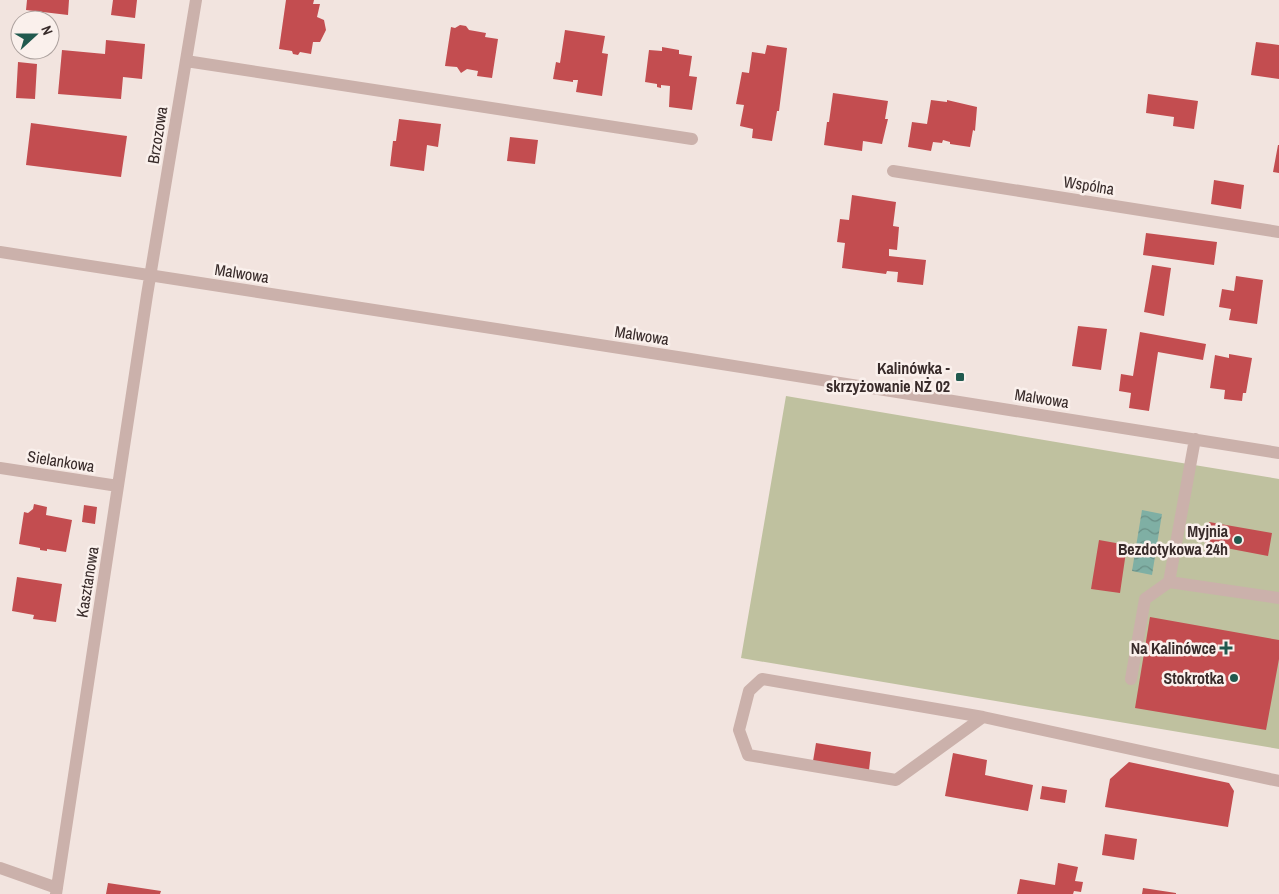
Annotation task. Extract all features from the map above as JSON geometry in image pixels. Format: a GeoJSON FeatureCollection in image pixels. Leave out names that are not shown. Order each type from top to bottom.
{"type":"FeatureCollection","features":[{"type":"Feature","properties":{"kind":"street","name":"Brzozowa"},"geometry":{"type":"LineString","coordinates":[[151,276],[196,0]]}},
{"type":"Feature","properties":{"kind":"street"},"geometry":{"type":"LineString","coordinates":[[186,61],[692,138]]}},
{"type":"Feature","properties":{"kind":"street","name":"Wspólna"},"geometry":{"type":"LineString","coordinates":[[893,171],[1279,232]]}},
{"type":"Feature","properties":{"kind":"street","name":"Malwowa"},"geometry":{"type":"LineString","coordinates":[[0,252],[1279,453]]}},
{"type":"Feature","properties":{"kind":"street","name":"Kasztanowa"},"geometry":{"type":"LineString","coordinates":[[56,891],[151,276]]}},
{"type":"Feature","properties":{"kind":"street"},"geometry":{"type":"LineString","coordinates":[[1169,582],[1195,439]]}},
{"type":"Feature","properties":{"kind":"street","name":"Sielankowa"},"geometry":{"type":"LineString","coordinates":[[0,468],[118,486]]}},
{"type":"Feature","properties":{"kind":"street"},"geometry":{"type":"LineString","coordinates":[[1131,679],[1145,599],[1169,582],[1279,598]]}},
{"type":"Feature","properties":{"kind":"street"},"geometry":{"type":"LineString","coordinates":[[983,717],[896,780],[748,754],[740,730],[750,691],[762,679],[983,717],[1279,781]]}},
{"type":"Feature","properties":{"kind":"street"},"geometry":{"type":"LineString","coordinates":[[0,868],[56,891]]}},
{"type":"Feature","properties":{"kind":"green space"},"geometry":{"type":"Polygon","coordinates":[[[786,396],[1279,479],[1279,749],[741,658],[786,396]]]}},
{"type":"Feature","properties":{"kind":"water"},"geometry":{"type":"Polygon","coordinates":[[[1142,510],[1162,514],[1152,575],[1132,571],[1142,510]]]}},
{"type":"Feature","properties":{"kind":"building"},"geometry":{"type":"Polygon","coordinates":[[[27,0],[69,0],[68,15],[60,14],[60,10],[26,10],[27,0]]]}},
{"type":"Feature","properties":{"kind":"building"},"geometry":{"type":"Polygon","coordinates":[[[113,0],[137,0],[135,18],[111,15],[113,0]]]}},
{"type":"Feature","properties":{"kind":"building"},"geometry":{"type":"Polygon","coordinates":[[[286,0],[314,0],[313,4],[320,4],[317,17],[324,20],[326,30],[320,42],[313,42],[311,54],[300,52],[298,55],[293,54],[292,51],[279,49],[286,0]]]}},
{"type":"Feature","properties":{"kind":"building"},"geometry":{"type":"Polygon","coordinates":[[[460,25],[466,26],[469,30],[486,33],[485,37],[498,39],[492,78],[477,76],[478,71],[467,69],[461,73],[457,67],[445,66],[451,27],[455,28],[460,25]]]}},
{"type":"Feature","properties":{"kind":"building"},"geometry":{"type":"Polygon","coordinates":[[[565,30],[605,36],[602,53],[608,54],[602,96],[576,92],[578,80],[573,80],[573,82],[553,79],[556,62],[560,63],[565,30]]]}},
{"type":"Feature","properties":{"kind":"building"},"geometry":{"type":"Polygon","coordinates":[[[106,40],[145,44],[142,79],[123,77],[121,99],[58,94],[62,50],[105,54],[106,40]]]}},
{"type":"Feature","properties":{"kind":"building"},"geometry":{"type":"Polygon","coordinates":[[[1256,42],[1279,45],[1279,79],[1251,75],[1256,42]]]}},
{"type":"Feature","properties":{"kind":"building"},"geometry":{"type":"Polygon","coordinates":[[[767,45],[787,48],[779,111],[777,111],[772,141],[752,138],[753,129],[740,126],[744,105],[736,104],[742,72],[749,73],[752,52],[765,54],[767,45]]]}},
{"type":"Feature","properties":{"kind":"building"},"geometry":{"type":"Polygon","coordinates":[[[662,47],[679,50],[679,54],[692,56],[689,76],[697,77],[692,110],[669,107],[670,86],[661,85],[661,88],[657,87],[657,84],[645,82],[649,50],[662,51],[662,47]]]}},
{"type":"Feature","properties":{"kind":"building"},"geometry":{"type":"Polygon","coordinates":[[[18,62],[37,64],[35,99],[16,98],[18,62]]]}},
{"type":"Feature","properties":{"kind":"building"},"geometry":{"type":"Polygon","coordinates":[[[833,93],[888,101],[885,119],[888,119],[882,144],[863,141],[862,151],[824,145],[833,93]]]}},
{"type":"Feature","properties":{"kind":"building"},"geometry":{"type":"Polygon","coordinates":[[[1148,94],[1198,101],[1194,129],[1173,126],[1174,117],[1146,113],[1148,94]]]}},
{"type":"Feature","properties":{"kind":"building"},"geometry":{"type":"Polygon","coordinates":[[[931,100],[947,102],[947,100],[977,107],[975,131],[973,130],[970,147],[950,144],[950,142],[943,140],[942,143],[933,142],[931,151],[908,147],[912,122],[927,124],[931,100]]]}},
{"type":"Feature","properties":{"kind":"building"},"geometry":{"type":"Polygon","coordinates":[[[399,119],[441,124],[438,147],[427,145],[424,171],[390,166],[393,141],[396,141],[399,119]]]}},
{"type":"Feature","properties":{"kind":"building"},"geometry":{"type":"Polygon","coordinates":[[[31,123],[127,136],[121,177],[26,165],[31,123]]]}},
{"type":"Feature","properties":{"kind":"building"},"geometry":{"type":"Polygon","coordinates":[[[510,137],[538,140],[535,164],[507,161],[510,137]]]}},
{"type":"Feature","properties":{"kind":"building"},"geometry":{"type":"Polygon","coordinates":[[[1279,145],[1279,173],[1273,172],[1279,145]]]}},
{"type":"Feature","properties":{"kind":"building"},"geometry":{"type":"Polygon","coordinates":[[[1214,180],[1244,185],[1241,209],[1211,204],[1214,180]]]}},
{"type":"Feature","properties":{"kind":"building"},"geometry":{"type":"Polygon","coordinates":[[[852,195],[896,202],[893,226],[899,227],[897,250],[889,249],[889,256],[926,260],[923,285],[897,282],[898,272],[887,271],[886,274],[842,268],[845,243],[837,242],[840,219],[849,220],[852,195]]]}},
{"type":"Feature","properties":{"kind":"building"},"geometry":{"type":"Polygon","coordinates":[[[1146,233],[1217,242],[1214,265],[1143,255],[1146,233]]]}},
{"type":"Feature","properties":{"kind":"building"},"geometry":{"type":"Polygon","coordinates":[[[1152,265],[1171,268],[1164,316],[1144,312],[1152,265]]]}},
{"type":"Feature","properties":{"kind":"building"},"geometry":{"type":"Polygon","coordinates":[[[1236,276],[1263,280],[1257,324],[1229,320],[1231,309],[1219,307],[1222,289],[1234,291],[1236,276]]]}},
{"type":"Feature","properties":{"kind":"building"},"geometry":{"type":"Polygon","coordinates":[[[1078,326],[1107,329],[1101,370],[1072,366],[1078,326]]]}},
{"type":"Feature","properties":{"kind":"building"},"geometry":{"type":"Polygon","coordinates":[[[1140,332],[1206,344],[1203,360],[1158,352],[1149,411],[1129,408],[1131,393],[1119,391],[1121,374],[1133,376],[1140,332]]]}},
{"type":"Feature","properties":{"kind":"building"},"geometry":{"type":"Polygon","coordinates":[[[1229,354],[1252,358],[1246,393],[1243,393],[1242,401],[1224,399],[1225,390],[1210,388],[1215,355],[1229,358],[1229,354]]]}},
{"type":"Feature","properties":{"kind":"building"},"geometry":{"type":"Polygon","coordinates":[[[34,504],[47,507],[46,515],[72,520],[66,552],[47,549],[47,551],[40,550],[40,548],[19,544],[24,512],[28,513],[33,509],[34,504]]]}},
{"type":"Feature","properties":{"kind":"building"},"geometry":{"type":"Polygon","coordinates":[[[84,505],[97,507],[95,524],[82,522],[84,505]]]}},
{"type":"Feature","properties":{"kind":"building","name":"Myjnia Bezdotykowa 24h"},"geometry":{"type":"Polygon","coordinates":[[[1209,522],[1272,533],[1268,556],[1205,544],[1209,522]]]}},
{"type":"Feature","properties":{"kind":"building"},"geometry":{"type":"Polygon","coordinates":[[[1099,540],[1127,545],[1120,593],[1091,589],[1099,540]]]}},
{"type":"Feature","properties":{"kind":"building"},"geometry":{"type":"Polygon","coordinates":[[[17,577],[62,584],[56,622],[33,619],[34,615],[12,611],[17,577]]]}},
{"type":"Feature","properties":{"kind":"building"},"geometry":{"type":"Polygon","coordinates":[[[1150,617],[1279,640],[1279,659],[1266,730],[1135,708],[1150,617]]]}},
{"type":"Feature","properties":{"kind":"building"},"geometry":{"type":"Polygon","coordinates":[[[816,743],[871,752],[869,770],[813,761],[816,743]]]}},
{"type":"Feature","properties":{"kind":"building"},"geometry":{"type":"Polygon","coordinates":[[[953,753],[987,760],[985,775],[1033,785],[1028,811],[945,796],[953,753]]]}},
{"type":"Feature","properties":{"kind":"building"},"geometry":{"type":"Polygon","coordinates":[[[1129,762],[1229,783],[1234,791],[1228,827],[1105,807],[1110,779],[1129,762]]]}},
{"type":"Feature","properties":{"kind":"building"},"geometry":{"type":"Polygon","coordinates":[[[1042,786],[1067,790],[1065,803],[1040,799],[1042,786]]]}},
{"type":"Feature","properties":{"kind":"building"},"geometry":{"type":"Polygon","coordinates":[[[1105,834],[1137,839],[1134,860],[1102,855],[1105,834]]]}},
{"type":"Feature","properties":{"kind":"building"},"geometry":{"type":"Polygon","coordinates":[[[1058,863],[1078,867],[1075,881],[1083,882],[1081,892],[1074,891],[1073,894],[1017,894],[1020,879],[1055,885],[1058,863]]]}},
{"type":"Feature","properties":{"kind":"building"},"geometry":{"type":"Polygon","coordinates":[[[108,883],[161,891],[160,894],[106,894],[108,883]]]}},
{"type":"Feature","properties":{"kind":"building"},"geometry":{"type":"Polygon","coordinates":[[[1143,888],[1176,893],[1176,894],[1142,894],[1143,888]]]}},
{"type":"Feature","properties":{"kind":"place","name":"Kalinówka - skrzyżowanie NŻ 02"},"geometry":{"type":"Point","coordinates":[960,377]}},
{"type":"Feature","properties":{"kind":"place","name":"Myjnia Bezdotykowa 24h"},"geometry":{"type":"Point","coordinates":[1238,540]}},
{"type":"Feature","properties":{"kind":"place","name":"Na Kalinówce"},"geometry":{"type":"Point","coordinates":[1226,648]}},
{"type":"Feature","properties":{"kind":"place","name":"Stokrotka"},"geometry":{"type":"Point","coordinates":[1234,678]}}]}
